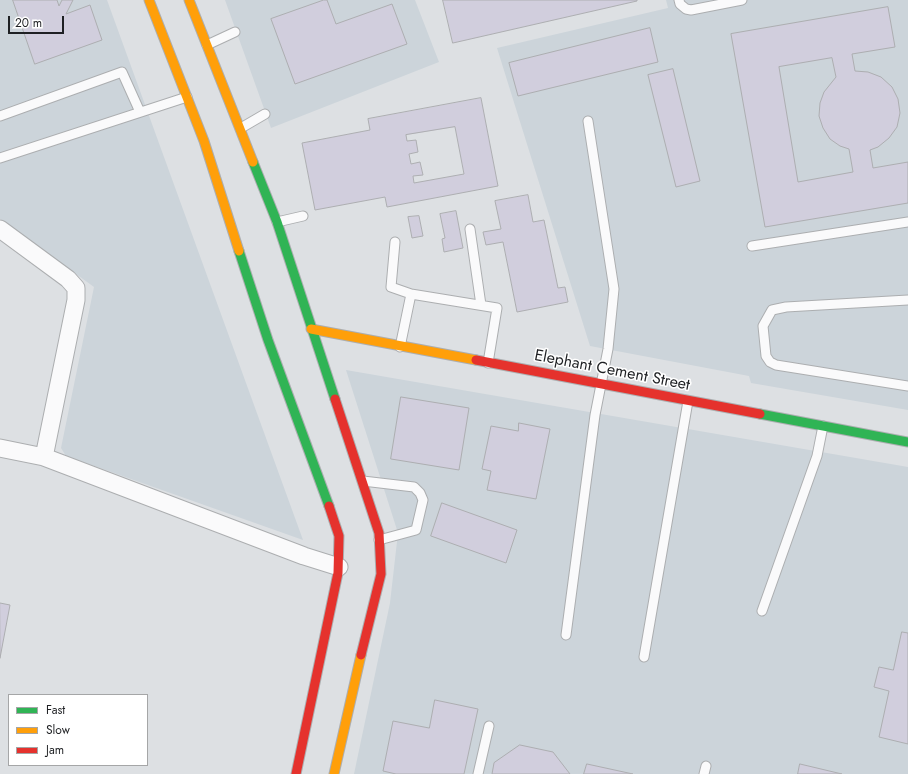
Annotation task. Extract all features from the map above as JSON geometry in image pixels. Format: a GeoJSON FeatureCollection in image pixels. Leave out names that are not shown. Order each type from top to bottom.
{"type":"FeatureCollection","features":[{"type":"Feature","properties":{"kind":"street"},"geometry":{"type":"LineString","coordinates":[[148,0],[204,141],[268,340],[321,481],[339,536],[339,567],[333,603],[296,774]]}},
{"type":"Feature","properties":{"kind":"street"},"geometry":{"type":"LineString","coordinates":[[189,0],[277,222],[310,330],[363,481],[379,533],[380,574],[378,586],[355,675],[334,774]]}},
{"type":"Feature","properties":{"kind":"street"},"geometry":{"type":"LineString","coordinates":[[0,229],[68,279],[76,288],[76,300],[44,457]]}},
{"type":"Feature","properties":{"kind":"street","name":"Elephant Cement Street"},"geometry":{"type":"LineString","coordinates":[[310,330],[908,442]]}},
{"type":"Feature","properties":{"kind":"street"},"geometry":{"type":"LineString","coordinates":[[0,448],[44,457],[304,556],[339,567]]}},
{"type":"Feature","properties":{"kind":"lane"},"geometry":{"type":"LineString","coordinates":[[679,0],[680,4],[686,9],[692,10],[742,0]]}},
{"type":"Feature","properties":{"kind":"lane"},"geometry":{"type":"LineString","coordinates":[[207,44],[235,32]]}},
{"type":"Feature","properties":{"kind":"lane"},"geometry":{"type":"LineString","coordinates":[[0,116],[122,72],[140,112]]}},
{"type":"Feature","properties":{"kind":"lane"},"geometry":{"type":"LineString","coordinates":[[0,158],[187,97]]}},
{"type":"Feature","properties":{"kind":"lane"},"geometry":{"type":"LineString","coordinates":[[241,128],[265,114]]}},
{"type":"Feature","properties":{"kind":"lane"},"geometry":{"type":"LineString","coordinates":[[566,634],[600,384],[608,349],[614,289],[588,121]]}},
{"type":"Feature","properties":{"kind":"lane"},"geometry":{"type":"LineString","coordinates":[[277,222],[303,216]]}},
{"type":"Feature","properties":{"kind":"lane"},"geometry":{"type":"LineString","coordinates":[[752,246],[908,222]]}},
{"type":"Feature","properties":{"kind":"lane"},"geometry":{"type":"LineString","coordinates":[[470,229],[481,306]]}},
{"type":"Feature","properties":{"kind":"lane"},"geometry":{"type":"LineString","coordinates":[[395,242],[391,287],[411,294],[497,308],[488,363]]}},
{"type":"Feature","properties":{"kind":"lane"},"geometry":{"type":"LineString","coordinates":[[400,347],[411,294]]}},
{"type":"Feature","properties":{"kind":"lane"},"geometry":{"type":"LineString","coordinates":[[908,300],[786,307],[772,310],[763,326],[766,356],[776,365],[908,386]]}},
{"type":"Feature","properties":{"kind":"lane"},"geometry":{"type":"LineString","coordinates":[[644,657],[688,401]]}},
{"type":"Feature","properties":{"kind":"lane"},"geometry":{"type":"LineString","coordinates":[[762,611],[817,456],[823,426]]}},
{"type":"Feature","properties":{"kind":"lane"},"geometry":{"type":"LineString","coordinates":[[363,481],[414,487],[422,496],[423,500],[416,530],[379,540]]}},
{"type":"Feature","properties":{"kind":"lane"},"geometry":{"type":"LineString","coordinates":[[478,774],[489,726]]}},
{"type":"Feature","properties":{"kind":"shaded area"},"geometry":{"type":"Polygon","coordinates":[[[0,0],[107,0],[303,540],[66,456],[61,448],[94,287],[0,219],[0,0]]]}},
{"type":"Feature","properties":{"kind":"shaded area"},"geometry":{"type":"Polygon","coordinates":[[[225,0],[415,0],[439,62],[271,128],[225,0]]]}},
{"type":"Feature","properties":{"kind":"shaded area"},"geometry":{"type":"Polygon","coordinates":[[[666,0],[908,0],[908,410],[751,383],[749,376],[590,346],[497,48],[668,8],[666,0]]]}},
{"type":"Feature","properties":{"kind":"shaded area"},"geometry":{"type":"Polygon","coordinates":[[[346,370],[908,467],[908,774],[354,774],[390,603],[398,533],[346,370]]]}},
{"type":"Feature","properties":{"kind":"building"},"geometry":{"type":"Polygon","coordinates":[[[13,0],[57,0],[59,6],[62,0],[73,0],[66,14],[90,5],[102,40],[35,64],[13,0]]]}},
{"type":"Feature","properties":{"kind":"building"},"geometry":{"type":"Polygon","coordinates":[[[327,0],[336,24],[392,4],[407,44],[295,84],[271,19],[327,0]]]}},
{"type":"Feature","properties":{"kind":"building"},"geometry":{"type":"Polygon","coordinates":[[[443,0],[637,0],[637,1],[453,43],[443,0]]]}},
{"type":"Feature","properties":{"kind":"building"},"geometry":{"type":"Polygon","coordinates":[[[888,7],[895,47],[852,54],[855,71],[868,72],[881,77],[892,87],[898,99],[900,113],[897,127],[889,138],[878,147],[870,150],[873,168],[908,162],[908,203],[765,227],[731,34],[888,7]],[[832,58],[779,67],[798,182],[853,172],[849,149],[840,146],[830,139],[823,128],[819,116],[820,103],[824,92],[836,77],[832,58]]]}},
{"type":"Feature","properties":{"kind":"building"},"geometry":{"type":"Polygon","coordinates":[[[650,28],[658,62],[518,96],[509,63],[650,28]]]}},
{"type":"Feature","properties":{"kind":"building"},"geometry":{"type":"Polygon","coordinates":[[[673,69],[700,181],[676,187],[648,75],[673,69]]]}},
{"type":"Feature","properties":{"kind":"building"},"geometry":{"type":"Polygon","coordinates":[[[481,98],[498,186],[387,207],[385,197],[315,210],[302,143],[370,130],[368,119],[481,98]],[[455,127],[406,135],[407,141],[416,140],[418,152],[409,154],[411,164],[420,162],[423,175],[413,176],[414,183],[464,174],[455,127]]]}},
{"type":"Feature","properties":{"kind":"building"},"geometry":{"type":"Polygon","coordinates":[[[528,195],[533,222],[544,220],[558,288],[565,287],[568,302],[517,312],[503,242],[486,245],[483,232],[501,229],[495,201],[528,195]]]}},
{"type":"Feature","properties":{"kind":"building"},"geometry":{"type":"Polygon","coordinates":[[[456,211],[463,248],[444,252],[442,239],[445,238],[440,214],[456,211]]]}},
{"type":"Feature","properties":{"kind":"building"},"geometry":{"type":"Polygon","coordinates":[[[419,216],[423,236],[412,238],[408,217],[419,216]]]}},
{"type":"Feature","properties":{"kind":"building"},"geometry":{"type":"Polygon","coordinates":[[[401,397],[469,408],[459,470],[391,459],[401,397]]]}},
{"type":"Feature","properties":{"kind":"building"},"geometry":{"type":"Polygon","coordinates":[[[519,423],[550,429],[536,499],[487,490],[491,471],[482,469],[491,426],[518,431],[519,423]]]}},
{"type":"Feature","properties":{"kind":"building"},"geometry":{"type":"Polygon","coordinates":[[[442,503],[517,530],[506,563],[431,536],[442,503]]]}},
{"type":"Feature","properties":{"kind":"building"},"geometry":{"type":"Polygon","coordinates":[[[0,603],[10,605],[0,658],[0,603]]]}},
{"type":"Feature","properties":{"kind":"building"},"geometry":{"type":"Polygon","coordinates":[[[902,632],[908,633],[908,744],[879,737],[889,691],[874,687],[879,667],[893,670],[902,632]]]}},
{"type":"Feature","properties":{"kind":"building"},"geometry":{"type":"Polygon","coordinates":[[[435,700],[478,709],[464,774],[396,774],[383,771],[393,721],[429,728],[435,700]]]}},
{"type":"Feature","properties":{"kind":"building"},"geometry":{"type":"Polygon","coordinates":[[[520,745],[553,752],[570,774],[492,774],[494,763],[520,745]]]}},
{"type":"Feature","properties":{"kind":"building"},"geometry":{"type":"Polygon","coordinates":[[[587,764],[633,774],[584,774],[587,764]]]}},
{"type":"Feature","properties":{"kind":"building"},"geometry":{"type":"Polygon","coordinates":[[[800,764],[842,774],[798,774],[800,764]]]}},
{"type":"Feature","properties":{"kind":"traffic: fast"},"geometry":{"type":"LineString","coordinates":[[253,162],[277,222],[335,399]]}},
{"type":"Feature","properties":{"kind":"traffic: fast"},"geometry":{"type":"LineString","coordinates":[[239,251],[268,340],[329,506]]}},
{"type":"Feature","properties":{"kind":"traffic: fast"},"geometry":{"type":"LineString","coordinates":[[760,414],[908,442]]}},
{"type":"Feature","properties":{"kind":"traffic: slow"},"geometry":{"type":"LineString","coordinates":[[149,0],[204,141],[239,251]]}},
{"type":"Feature","properties":{"kind":"traffic: slow"},"geometry":{"type":"LineString","coordinates":[[189,0],[253,162]]}},
{"type":"Feature","properties":{"kind":"traffic: slow"},"geometry":{"type":"LineString","coordinates":[[311,329],[476,360]]}},
{"type":"Feature","properties":{"kind":"traffic: slow"},"geometry":{"type":"LineString","coordinates":[[334,774],[361,655]]}},
{"type":"Feature","properties":{"kind":"traffic: jam"},"geometry":{"type":"LineString","coordinates":[[476,360],[760,414]]}},
{"type":"Feature","properties":{"kind":"traffic: jam"},"geometry":{"type":"LineString","coordinates":[[335,399],[379,533],[381,574],[361,655]]}},
{"type":"Feature","properties":{"kind":"traffic: jam"},"geometry":{"type":"LineString","coordinates":[[296,774],[338,573],[339,536],[329,506]]}}]}
